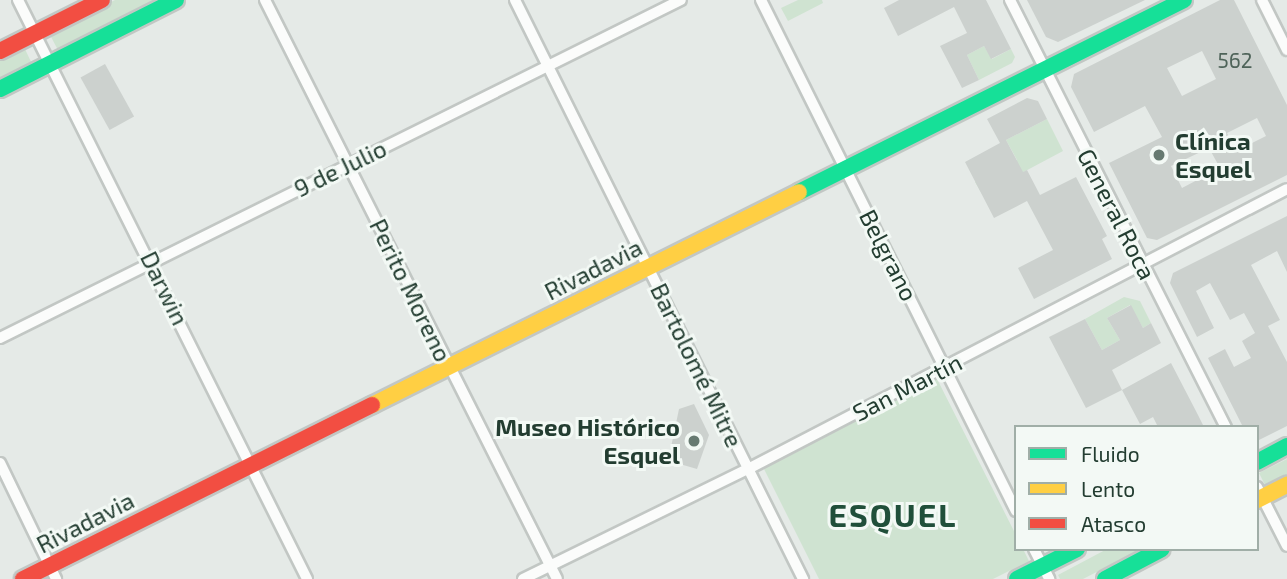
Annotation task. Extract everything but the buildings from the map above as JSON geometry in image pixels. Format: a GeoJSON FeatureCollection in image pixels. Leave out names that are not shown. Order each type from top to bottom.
{"type":"FeatureCollection","features":[{"type":"Feature","properties":{"kind":"main road"},"geometry":{"type":"LineString","coordinates":[[0,51],[102,0]]}},
{"type":"Feature","properties":{"kind":"main road"},"geometry":{"type":"LineString","coordinates":[[0,89],[176,0]]}},
{"type":"Feature","properties":{"kind":"main road","name":"Rivadavia"},"geometry":{"type":"LineString","coordinates":[[23,579],[53,572],[250,463],[449,367],[1184,0]]}},
{"type":"Feature","properties":{"kind":"main road"},"geometry":{"type":"LineString","coordinates":[[1259,461],[1287,446]]}},
{"type":"Feature","properties":{"kind":"main road"},"geometry":{"type":"LineString","coordinates":[[1259,495],[1287,485]]}},
{"type":"Feature","properties":{"kind":"main road"},"geometry":{"type":"LineString","coordinates":[[1017,579],[1046,573],[1074,551]]}},
{"type":"Feature","properties":{"kind":"main road"},"geometry":{"type":"LineString","coordinates":[[1105,579],[1158,551]]}},
{"type":"Feature","properties":{"kind":"street","name":"Darwin"},"geometry":{"type":"LineString","coordinates":[[18,0],[152,262],[307,579]]}},
{"type":"Feature","properties":{"kind":"street","name":"Perito Moreno"},"geometry":{"type":"LineString","coordinates":[[265,0],[557,579]]}},
{"type":"Feature","properties":{"kind":"street","name":"Bartolomé Mitre"},"geometry":{"type":"LineString","coordinates":[[516,0],[803,579]]}},
{"type":"Feature","properties":{"kind":"street","name":"9 de Julio"},"geometry":{"type":"LineString","coordinates":[[0,338],[681,0]]}},
{"type":"Feature","properties":{"kind":"street","name":"Belgrano"},"geometry":{"type":"LineString","coordinates":[[761,0],[1014,508]]}},
{"type":"Feature","properties":{"kind":"street","name":"General Roca"},"geometry":{"type":"LineString","coordinates":[[1010,0],[1225,425]]}},
{"type":"Feature","properties":{"kind":"street"},"geometry":{"type":"LineString","coordinates":[[1262,0],[1287,50]]}},
{"type":"Feature","properties":{"kind":"street","name":"San Martín"},"geometry":{"type":"LineString","coordinates":[[523,579],[748,469],[1143,267],[1287,190]]}},
{"type":"Feature","properties":{"kind":"street"},"geometry":{"type":"LineString","coordinates":[[0,463],[53,572]]}},
{"type":"Feature","properties":{"kind":"street"},"geometry":{"type":"LineString","coordinates":[[1259,495],[1287,546]]}},
{"type":"Feature","properties":{"kind":"street"},"geometry":{"type":"LineString","coordinates":[[1035,551],[1046,573]]}},
{"type":"Feature","properties":{"kind":"green space"},"geometry":{"type":"Polygon","coordinates":[[[115,0],[163,0],[59,52],[49,33],[115,0]]]}},
{"type":"Feature","properties":{"kind":"green space"},"geometry":{"type":"Polygon","coordinates":[[[798,0],[822,0],[823,3],[788,21],[781,8],[798,0]]]}},
{"type":"Feature","properties":{"kind":"green space"},"geometry":{"type":"Polygon","coordinates":[[[984,46],[992,59],[1011,49],[1015,57],[1012,63],[979,80],[967,55],[984,46]]]}},
{"type":"Feature","properties":{"kind":"green space"},"geometry":{"type":"Polygon","coordinates":[[[24,47],[33,66],[0,83],[0,59],[24,47]]]}},
{"type":"Feature","properties":{"kind":"green space"},"geometry":{"type":"Polygon","coordinates":[[[1047,119],[1063,151],[982,194],[975,182],[1017,160],[1006,140],[1047,119]]]}},
{"type":"Feature","properties":{"kind":"green space"},"geometry":{"type":"Polygon","coordinates":[[[1124,297],[1140,301],[1151,323],[1143,328],[1130,305],[1107,318],[1120,340],[1102,350],[1085,319],[1124,297]]]}},
{"type":"Feature","properties":{"kind":"green space"},"geometry":{"type":"Polygon","coordinates":[[[934,373],[1014,531],[1014,551],[1024,551],[1029,561],[993,579],[819,579],[760,461],[934,373]]]}},
{"type":"Feature","properties":{"kind":"green space"},"geometry":{"type":"Polygon","coordinates":[[[1287,459],[1287,476],[1266,487],[1259,473],[1287,459]]]}},
{"type":"Feature","properties":{"kind":"green space"},"geometry":{"type":"Polygon","coordinates":[[[1103,551],[1137,551],[1083,579],[1060,579],[1058,575],[1103,551]]]}},
{"type":"Feature","properties":{"kind":"traffic: fast"},"geometry":{"type":"LineString","coordinates":[[0,89],[176,0]]}},
{"type":"Feature","properties":{"kind":"traffic: fast"},"geometry":{"type":"LineString","coordinates":[[799,192],[1184,0]]}},
{"type":"Feature","properties":{"kind":"traffic: fast"},"geometry":{"type":"LineString","coordinates":[[1259,461],[1287,446]]}},
{"type":"Feature","properties":{"kind":"traffic: fast"},"geometry":{"type":"LineString","coordinates":[[1017,579],[1073,551]]}},
{"type":"Feature","properties":{"kind":"traffic: fast"},"geometry":{"type":"LineString","coordinates":[[1105,579],[1158,551]]}},
{"type":"Feature","properties":{"kind":"traffic: slow"},"geometry":{"type":"LineString","coordinates":[[372,405],[799,192]]}},
{"type":"Feature","properties":{"kind":"traffic: slow"},"geometry":{"type":"LineString","coordinates":[[1259,499],[1287,485]]}},
{"type":"Feature","properties":{"kind":"traffic: jam"},"geometry":{"type":"LineString","coordinates":[[0,51],[102,0]]}},
{"type":"Feature","properties":{"kind":"traffic: jam"},"geometry":{"type":"LineString","coordinates":[[23,579],[372,405]]}},
{"type":"Feature","properties":{"kind":"place","name":"Clínica Esquel"},"geometry":{"type":"Point","coordinates":[1159,155]}},
{"type":"Feature","properties":{"kind":"place","name":"Museo Histórico Esquel"},"geometry":{"type":"Point","coordinates":[694,441]}},
{"type":"Feature","properties":{"kind":"district","name":"ESQUEL"},"geometry":{"type":"Point","coordinates":[893,514]}}]}
